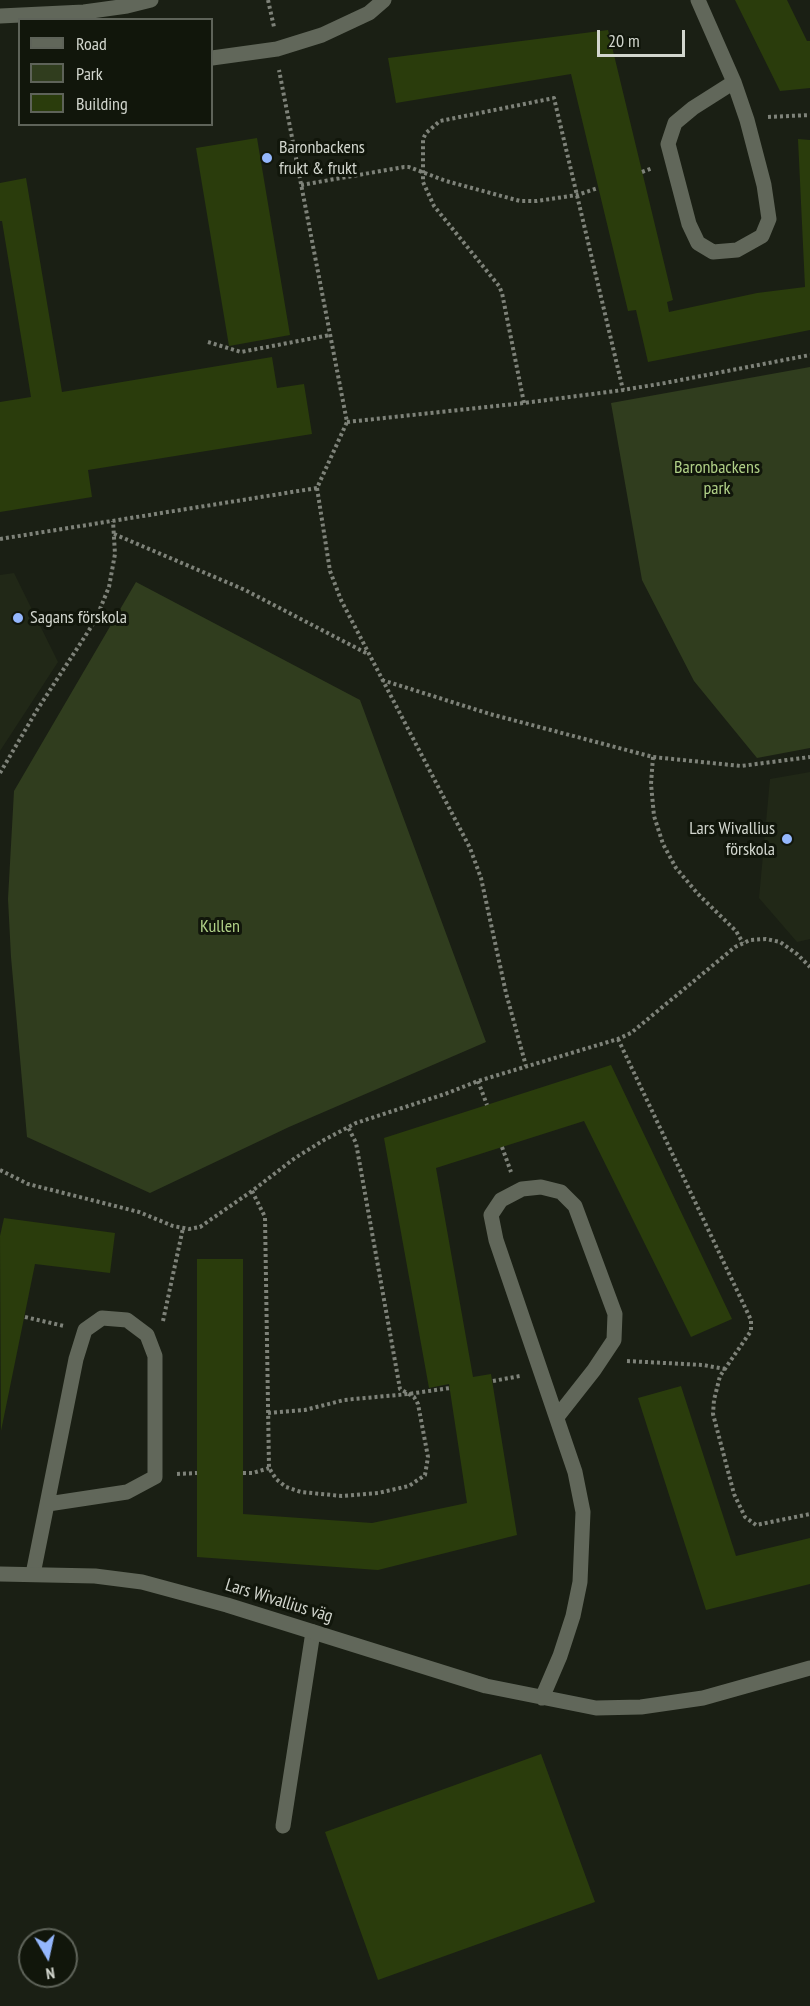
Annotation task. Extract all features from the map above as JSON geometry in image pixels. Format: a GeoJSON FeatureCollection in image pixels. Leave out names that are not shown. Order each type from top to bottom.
{"type":"FeatureCollection","features":[{"type":"Feature","properties":{"kind":"street"},"geometry":{"type":"LineString","coordinates":[[0,16],[84,12],[151,0]]}},
{"type":"Feature","properties":{"kind":"street"},"geometry":{"type":"LineString","coordinates":[[213,58],[277,49],[322,35],[369,13],[384,0]]}},
{"type":"Feature","properties":{"kind":"street"},"geometry":{"type":"LineString","coordinates":[[698,0],[734,82],[747,120],[764,185],[769,219],[762,236],[737,250],[713,252],[698,243],[689,224],[668,144],[675,123],[693,108],[734,82]]}},
{"type":"Feature","properties":{"kind":"street"},"geometry":{"type":"LineString","coordinates":[[0,16],[18,25]]}},
{"type":"Feature","properties":{"kind":"street"},"geometry":{"type":"LineString","coordinates":[[542,1698],[560,1656],[573,1616],[580,1582],[583,1512],[577,1482],[496,1240],[491,1215],[501,1200],[522,1189],[540,1186],[561,1192],[575,1206],[615,1314],[614,1340],[557,1418]]}},
{"type":"Feature","properties":{"kind":"street"},"geometry":{"type":"LineString","coordinates":[[33,1574],[76,1359],[85,1330],[102,1318],[128,1320],[147,1335],[155,1356],[155,1477],[127,1492],[48,1504]]}},
{"type":"Feature","properties":{"kind":"street","name":"Lars Wivallius väg"},"geometry":{"type":"LineString","coordinates":[[0,1574],[95,1576],[142,1582],[227,1605],[486,1686],[596,1708],[641,1707],[703,1698],[810,1668]]}},
{"type":"Feature","properties":{"kind":"street"},"geometry":{"type":"LineString","coordinates":[[283,1826],[313,1632]]}},
{"type":"Feature","properties":{"kind":"path"},"geometry":{"type":"LineString","coordinates":[[268,0],[347,422],[317,488],[330,571],[341,600],[368,654],[470,848],[481,878],[506,993],[526,1066]]}},
{"type":"Feature","properties":{"kind":"path"},"geometry":{"type":"LineString","coordinates":[[524,403],[502,293],[499,286],[434,206],[423,182],[423,140],[426,133],[440,121],[554,98],[623,390]]}},
{"type":"Feature","properties":{"kind":"path"},"geometry":{"type":"LineString","coordinates":[[747,120],[810,115]]}},
{"type":"Feature","properties":{"kind":"path"},"geometry":{"type":"LineString","coordinates":[[301,185],[409,167],[422,173],[520,201],[577,195],[598,188]]}},
{"type":"Feature","properties":{"kind":"path"},"geometry":{"type":"LineString","coordinates":[[208,342],[241,352],[330,334]]}},
{"type":"Feature","properties":{"kind":"path"},"geometry":{"type":"LineString","coordinates":[[347,422],[524,403],[665,384],[810,355]]}},
{"type":"Feature","properties":{"kind":"path"},"geometry":{"type":"LineString","coordinates":[[0,539],[317,488]]}},
{"type":"Feature","properties":{"kind":"path"},"geometry":{"type":"LineString","coordinates":[[0,773],[37,710],[95,621],[109,587],[115,554],[113,521]]}},
{"type":"Feature","properties":{"kind":"path"},"geometry":{"type":"LineString","coordinates":[[114,534],[244,590],[368,654]]}},
{"type":"Feature","properties":{"kind":"path"},"geometry":{"type":"LineString","coordinates":[[382,680],[490,714],[652,757],[741,766],[810,757]]}},
{"type":"Feature","properties":{"kind":"path"},"geometry":{"type":"LineString","coordinates":[[652,757],[651,784],[654,816],[663,844],[676,868],[698,894],[736,931],[743,943]]}},
{"type":"Feature","properties":{"kind":"path"},"geometry":{"type":"LineString","coordinates":[[0,1170],[28,1184],[139,1212],[183,1228],[200,1227],[295,1158],[348,1127],[478,1081],[618,1039],[631,1033],[735,946],[750,940],[766,939],[780,942],[810,967]]}},
{"type":"Feature","properties":{"kind":"path"},"geometry":{"type":"LineString","coordinates":[[618,1039],[751,1320],[751,1331],[720,1376],[713,1414],[734,1494],[745,1517],[756,1526],[810,1514]]}},
{"type":"Feature","properties":{"kind":"path"},"geometry":{"type":"LineString","coordinates":[[478,1081],[487,1105]]}},
{"type":"Feature","properties":{"kind":"path"},"geometry":{"type":"LineString","coordinates":[[252,1191],[265,1217],[269,1468],[285,1487],[300,1492],[342,1496],[378,1493],[409,1486],[425,1475],[429,1457],[418,1404],[414,1397],[400,1389],[356,1143],[348,1127]]}},
{"type":"Feature","properties":{"kind":"path"},"geometry":{"type":"LineString","coordinates":[[147,1335],[164,1320],[183,1228]]}},
{"type":"Feature","properties":{"kind":"path"},"geometry":{"type":"LineString","coordinates":[[25,1317],[85,1330]]}},
{"type":"Feature","properties":{"kind":"path"},"geometry":{"type":"LineString","coordinates":[[603,1356],[614,1361],[703,1365],[725,1369]]}},
{"type":"Feature","properties":{"kind":"path"},"geometry":{"type":"LineString","coordinates":[[268,1413],[305,1410],[344,1400],[450,1388]]}},
{"type":"Feature","properties":{"kind":"path"},"geometry":{"type":"LineString","coordinates":[[243,1473],[253,1473],[269,1468]]}},
{"type":"Feature","properties":{"kind":"shaded area","name":"Sagans förskola"},"geometry":{"type":"Polygon","coordinates":[[[14,573],[58,662],[0,751],[0,575],[14,573]]]}},
{"type":"Feature","properties":{"kind":"shaded area","name":"Lars Wivallius förskola"},"geometry":{"type":"Polygon","coordinates":[[[810,772],[810,939],[797,942],[759,898],[770,779],[810,772]]]}},
{"type":"Feature","properties":{"kind":"green space","name":"Baronbackens park"},"geometry":{"type":"Polygon","coordinates":[[[810,367],[810,748],[757,758],[694,681],[642,580],[611,403],[810,367]]]}},
{"type":"Feature","properties":{"kind":"green space","name":"Kullen"},"geometry":{"type":"Polygon","coordinates":[[[136,582],[360,700],[486,1042],[289,1127],[150,1193],[27,1137],[8,899],[14,791],[136,582]]]}},
{"type":"Feature","properties":{"kind":"building"},"geometry":{"type":"Polygon","coordinates":[[[735,0],[787,0],[807,41],[810,41],[810,88],[780,91],[735,0]]]}},
{"type":"Feature","properties":{"kind":"building"},"geometry":{"type":"Polygon","coordinates":[[[608,30],[673,300],[667,302],[669,312],[757,293],[805,287],[798,139],[810,140],[810,330],[648,362],[636,310],[628,311],[571,74],[396,103],[388,58],[608,30]]]}},
{"type":"Feature","properties":{"kind":"building"},"geometry":{"type":"Polygon","coordinates":[[[257,138],[290,335],[229,346],[196,148],[257,138]]]}},
{"type":"Feature","properties":{"kind":"building"},"geometry":{"type":"Polygon","coordinates":[[[26,178],[62,392],[272,357],[277,388],[304,384],[312,434],[88,470],[92,497],[0,512],[0,402],[31,397],[2,221],[0,221],[0,183],[26,178]]]}},
{"type":"Feature","properties":{"kind":"building"},"geometry":{"type":"Polygon","coordinates":[[[611,1065],[732,1319],[691,1337],[584,1121],[436,1168],[473,1377],[491,1374],[517,1535],[378,1570],[197,1557],[197,1259],[243,1259],[243,1514],[372,1523],[467,1503],[449,1384],[429,1388],[384,1138],[611,1065]]]}},
{"type":"Feature","properties":{"kind":"building"},"geometry":{"type":"Polygon","coordinates":[[[4,1218],[115,1233],[110,1273],[35,1264],[1,1431],[0,1236],[4,1218]]]}},
{"type":"Feature","properties":{"kind":"building"},"geometry":{"type":"Polygon","coordinates":[[[681,1386],[736,1556],[810,1538],[810,1584],[706,1610],[638,1398],[681,1386]]]}},
{"type":"Feature","properties":{"kind":"building"},"geometry":{"type":"Polygon","coordinates":[[[541,1754],[595,1902],[378,1980],[325,1832],[541,1754]]]}},
{"type":"Feature","properties":{"kind":"place","name":"Baronbackens frukt & frukt"},"geometry":{"type":"Point","coordinates":[267,158]}},
{"type":"Feature","properties":{"kind":"place","name":"Sagans förskola"},"geometry":{"type":"Point","coordinates":[18,618]}},
{"type":"Feature","properties":{"kind":"place","name":"Lars Wivallius förskola"},"geometry":{"type":"Point","coordinates":[787,839]}}]}
